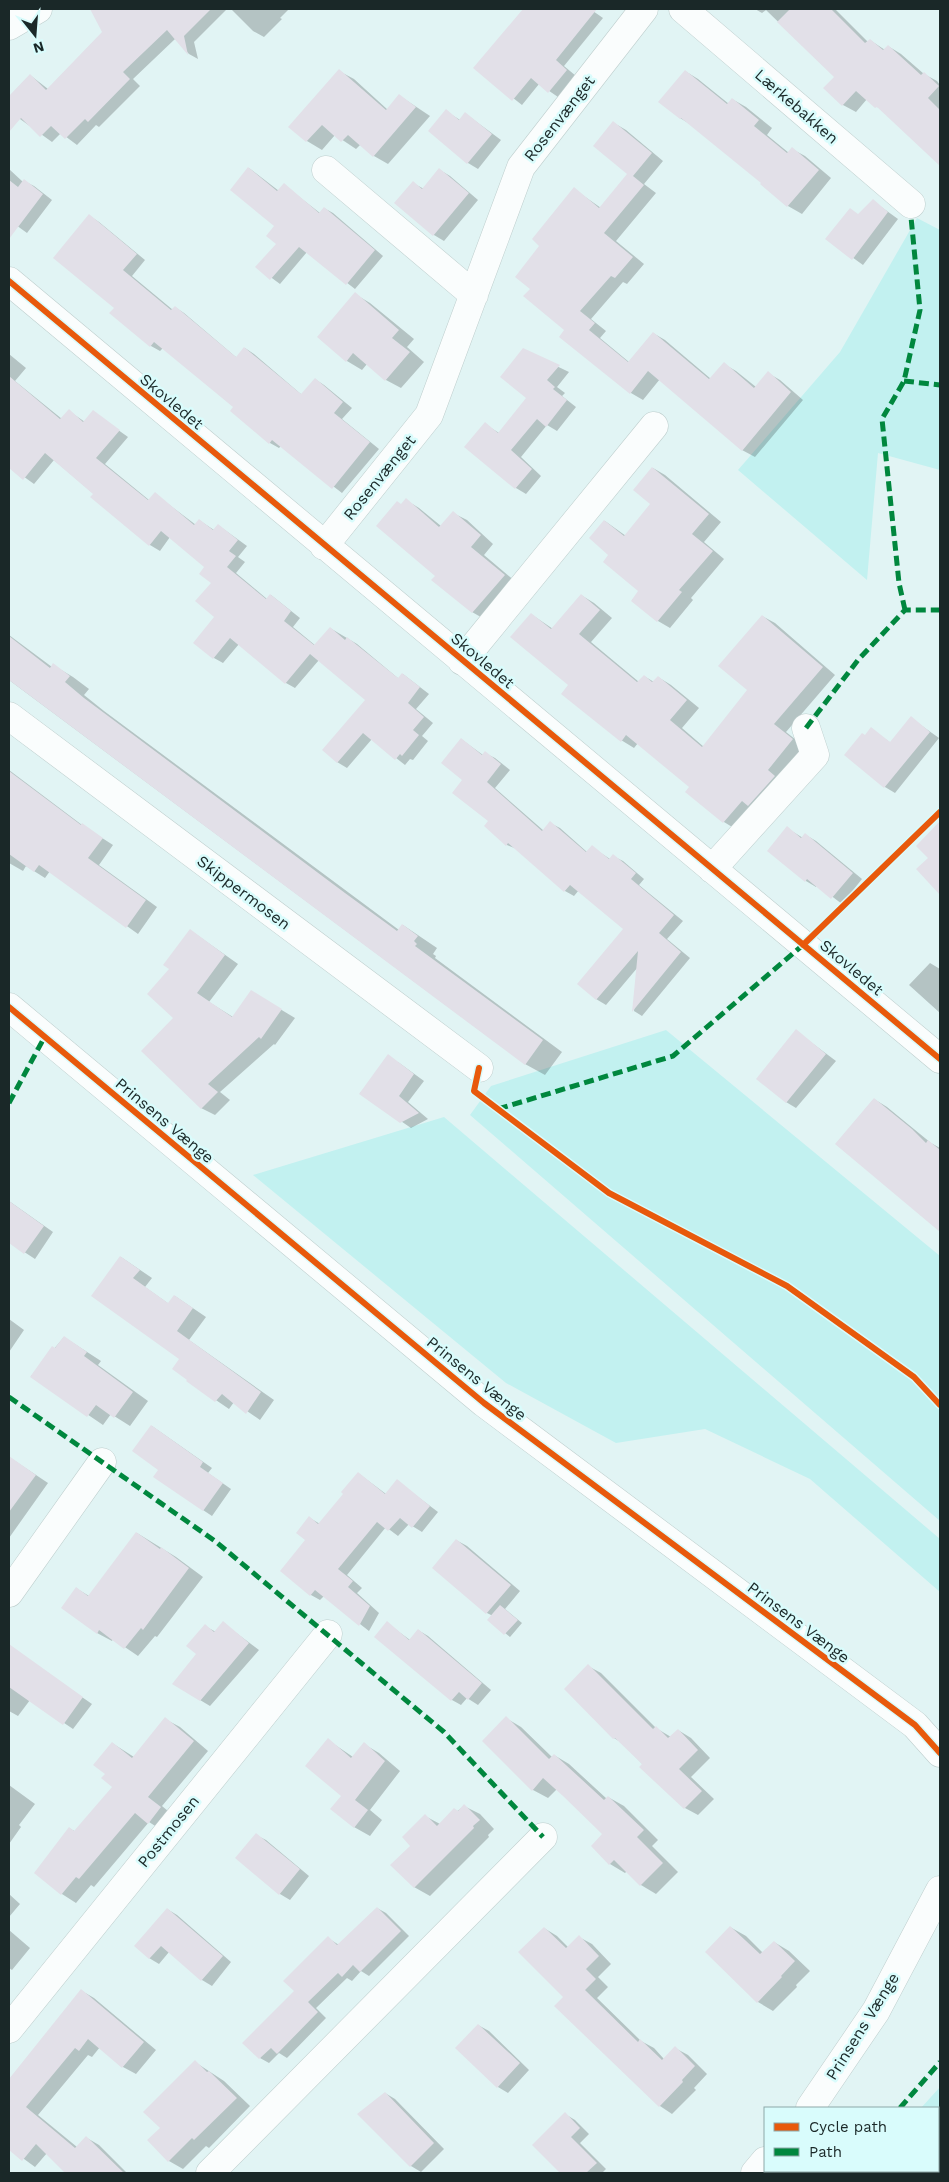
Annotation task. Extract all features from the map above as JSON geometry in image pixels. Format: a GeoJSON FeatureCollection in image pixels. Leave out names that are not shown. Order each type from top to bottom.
{"type":"FeatureCollection","features":[{"type":"Feature","properties":{"kind":"street"},"geometry":{"type":"LineString","coordinates":[[9,26],[38,9]]}},
{"type":"Feature","properties":{"kind":"street","name":"Rosenvænget"},"geometry":{"type":"LineString","coordinates":[[324,546],[429,416],[521,167],[644,9]]}},
{"type":"Feature","properties":{"kind":"street","name":"Lærkebakken"},"geometry":{"type":"LineString","coordinates":[[683,9],[911,204]]}},
{"type":"Feature","properties":{"kind":"street"},"geometry":{"type":"LineString","coordinates":[[326,170],[474,295]]}},
{"type":"Feature","properties":{"kind":"street","name":"Skovledet"},"geometry":{"type":"LineString","coordinates":[[9,281],[940,1059]]}},
{"type":"Feature","properties":{"kind":"street","name":"Skovledet"},"geometry":{"type":"LineString","coordinates":[[462,661],[654,426]]}},
{"type":"Feature","properties":{"kind":"street","name":"Skippermosen"},"geometry":{"type":"LineString","coordinates":[[9,716],[479,1068]]}},
{"type":"Feature","properties":{"kind":"street"},"geometry":{"type":"LineString","coordinates":[[712,869],[814,755],[806,728]]}},
{"type":"Feature","properties":{"kind":"street","name":"Prinsens Vænge"},"geometry":{"type":"LineString","coordinates":[[9,1007],[484,1403],[915,1725],[940,1753]]}},
{"type":"Feature","properties":{"kind":"street"},"geometry":{"type":"LineString","coordinates":[[9,1593],[102,1462]]}},
{"type":"Feature","properties":{"kind":"street","name":"Postmosen"},"geometry":{"type":"LineString","coordinates":[[9,2029],[328,1634]]}},
{"type":"Feature","properties":{"kind":"street"},"geometry":{"type":"LineString","coordinates":[[210,2173],[543,1837]]}},
{"type":"Feature","properties":{"kind":"street","name":"Prinsens Vænge"},"geometry":{"type":"LineString","coordinates":[[811,2107],[876,2011],[940,1890]]}},
{"type":"Feature","properties":{"kind":"street"},"geometry":{"type":"LineString","coordinates":[[755,2173],[764,2162]]}},
{"type":"Feature","properties":{"kind":"shaded area"},"geometry":{"type":"Polygon","coordinates":[[[917,218],[940,230],[940,470],[878,453],[867,580],[738,470],[840,352],[917,218]]]}},
{"type":"Feature","properties":{"kind":"shaded area"},"geometry":{"type":"Polygon","coordinates":[[[666,1030],[940,1256],[940,1521],[470,1115],[491,1086],[666,1030]]]}},
{"type":"Feature","properties":{"kind":"shaded area"},"geometry":{"type":"Polygon","coordinates":[[[444,1117],[940,1539],[940,1592],[810,1479],[705,1429],[616,1443],[506,1383],[253,1175],[444,1117]]]}},
{"type":"Feature","properties":{"kind":"shaded area"},"geometry":{"type":"Polygon","coordinates":[[[940,2087],[939,2166],[939,2107],[922,2107],[940,2087]]]}},
{"type":"Feature","properties":{"kind":"building"},"geometry":{"type":"Polygon","coordinates":[[[90,9],[211,9],[184,36],[188,55],[167,30],[123,72],[130,79],[88,122],[85,119],[65,139],[51,126],[40,137],[21,118],[9,132],[9,96],[30,74],[46,90],[102,32],[90,9]]]}},
{"type":"Feature","properties":{"kind":"building"},"geometry":{"type":"Polygon","coordinates":[[[523,9],[597,9],[556,60],[567,70],[548,93],[531,78],[512,101],[473,68],[523,9]]]}},
{"type":"Feature","properties":{"kind":"building"},"geometry":{"type":"Polygon","coordinates":[[[790,9],[831,9],[865,43],[870,39],[883,50],[888,45],[921,75],[924,72],[939,86],[928,98],[940,110],[940,166],[877,107],[875,108],[856,91],[842,106],[823,88],[834,77],[777,22],[790,9]]]}},
{"type":"Feature","properties":{"kind":"building"},"geometry":{"type":"Polygon","coordinates":[[[339,69],[386,110],[399,94],[416,107],[373,157],[348,135],[341,142],[322,125],[306,142],[288,127],[339,69]]]}},
{"type":"Feature","properties":{"kind":"building"},"geometry":{"type":"Polygon","coordinates":[[[685,70],[727,104],[732,98],[759,120],[754,126],[787,153],[792,147],[819,170],[787,207],[761,183],[681,118],[658,102],[685,70]]]}},
{"type":"Feature","properties":{"kind":"building"},"geometry":{"type":"Polygon","coordinates":[[[446,109],[459,120],[465,112],[492,134],[467,164],[428,131],[446,109]]]}},
{"type":"Feature","properties":{"kind":"building"},"geometry":{"type":"Polygon","coordinates":[[[613,121],[652,153],[633,176],[644,185],[604,233],[633,257],[615,278],[611,276],[580,311],[595,323],[589,330],[628,362],[653,332],[709,379],[724,362],[754,388],[768,371],[791,392],[742,451],[648,371],[630,394],[559,337],[564,330],[523,296],[530,289],[515,277],[539,246],[532,239],[574,187],[599,208],[627,174],[593,146],[613,121]]]}},
{"type":"Feature","properties":{"kind":"building"},"geometry":{"type":"Polygon","coordinates":[[[248,167],[277,191],[284,183],[319,213],[324,207],[375,250],[346,285],[299,247],[270,280],[255,267],[276,244],[266,236],[274,226],[230,190],[248,167]]]}},
{"type":"Feature","properties":{"kind":"building"},"geometry":{"type":"Polygon","coordinates":[[[439,168],[469,193],[433,236],[394,203],[413,181],[422,189],[439,168]]]}},
{"type":"Feature","properties":{"kind":"building"},"geometry":{"type":"Polygon","coordinates":[[[24,179],[43,194],[9,239],[9,180],[18,187],[24,179]]]}},
{"type":"Feature","properties":{"kind":"building"},"geometry":{"type":"Polygon","coordinates":[[[873,199],[888,212],[852,260],[825,239],[850,208],[858,214],[873,199]]]}},
{"type":"Feature","properties":{"kind":"building"},"geometry":{"type":"Polygon","coordinates":[[[89,214],[137,254],[123,270],[171,310],[175,306],[236,357],[244,347],[301,394],[315,378],[343,402],[334,413],[370,442],[332,489],[272,440],[269,444],[230,411],[233,407],[154,342],[150,347],[109,313],[114,308],[53,258],[89,214]]]}},
{"type":"Feature","properties":{"kind":"building"},"geometry":{"type":"Polygon","coordinates":[[[355,292],[399,330],[392,338],[410,352],[385,381],[353,353],[346,362],[317,337],[355,292]]]}},
{"type":"Feature","properties":{"kind":"building"},"geometry":{"type":"Polygon","coordinates":[[[523,348],[560,365],[547,380],[555,387],[553,389],[567,400],[546,427],[537,419],[511,450],[532,469],[515,489],[464,447],[485,422],[498,433],[526,398],[500,377],[523,348]]]}},
{"type":"Feature","properties":{"kind":"building"},"geometry":{"type":"Polygon","coordinates":[[[9,376],[60,419],[69,409],[83,422],[93,410],[120,430],[96,458],[148,500],[155,492],[194,525],[199,519],[213,530],[218,524],[238,540],[229,551],[236,556],[227,567],[266,599],[270,594],[291,611],[284,621],[314,645],[330,627],[345,640],[347,637],[398,678],[402,673],[420,687],[408,703],[424,717],[413,730],[419,735],[402,756],[400,754],[395,760],[363,733],[337,763],[322,750],[365,700],[310,654],[285,684],[230,638],[213,659],[193,643],[214,617],[195,601],[211,583],[199,574],[204,567],[161,531],[149,546],[90,497],[93,494],[45,453],[23,480],[9,468],[9,376]]]}},
{"type":"Feature","properties":{"kind":"building"},"geometry":{"type":"Polygon","coordinates":[[[652,467],[709,514],[692,534],[713,551],[679,590],[682,592],[657,622],[631,601],[638,591],[603,562],[608,555],[589,538],[604,520],[624,536],[650,504],[633,490],[652,467]]]}},
{"type":"Feature","properties":{"kind":"building"},"geometry":{"type":"Polygon","coordinates":[[[406,498],[439,527],[453,511],[481,535],[471,547],[505,575],[472,613],[431,580],[435,576],[376,526],[397,501],[401,504],[406,498]]]}},
{"type":"Feature","properties":{"kind":"building"},"geometry":{"type":"Polygon","coordinates":[[[581,594],[600,610],[579,634],[637,682],[644,675],[652,682],[658,676],[687,700],[670,720],[702,747],[747,690],[718,666],[762,615],[823,667],[774,724],[793,739],[768,770],[775,776],[748,806],[742,801],[723,823],[685,792],[689,787],[626,735],[621,742],[561,694],[568,685],[510,637],[531,613],[551,629],[581,594]]]}},
{"type":"Feature","properties":{"kind":"building"},"geometry":{"type":"Polygon","coordinates":[[[9,636],[50,668],[53,663],[70,676],[65,682],[84,698],[345,893],[397,931],[402,924],[418,936],[414,941],[417,944],[415,946],[543,1040],[525,1065],[9,680],[9,636]]]}},
{"type":"Feature","properties":{"kind":"building"},"geometry":{"type":"Polygon","coordinates":[[[911,716],[930,732],[884,788],[844,755],[862,733],[865,735],[871,727],[890,742],[911,716]]]}},
{"type":"Feature","properties":{"kind":"building"},"geometry":{"type":"Polygon","coordinates":[[[461,738],[482,755],[485,751],[501,764],[487,782],[542,831],[550,821],[586,852],[592,845],[609,859],[613,854],[636,873],[631,879],[674,915],[659,933],[681,952],[632,1012],[638,951],[596,1000],[577,984],[623,929],[570,885],[564,892],[508,843],[506,846],[484,826],[488,821],[452,793],[462,780],[441,763],[461,738]]]}},
{"type":"Feature","properties":{"kind":"building"},"geometry":{"type":"Polygon","coordinates":[[[9,771],[81,825],[82,823],[103,838],[88,858],[146,900],[126,928],[39,865],[34,872],[9,854],[9,771]]]}},
{"type":"Feature","properties":{"kind":"building"},"geometry":{"type":"Polygon","coordinates":[[[940,821],[940,895],[916,869],[928,858],[916,846],[940,821]]]}},
{"type":"Feature","properties":{"kind":"building"},"geometry":{"type":"Polygon","coordinates":[[[787,826],[801,838],[805,833],[853,873],[831,899],[807,879],[805,882],[767,851],[787,826]]]}},
{"type":"Feature","properties":{"kind":"building"},"geometry":{"type":"Polygon","coordinates":[[[190,929],[225,955],[197,993],[232,1017],[251,990],[282,1009],[261,1039],[259,1037],[208,1084],[218,1092],[201,1109],[141,1051],[173,1018],[147,994],[169,969],[163,965],[190,929]]]}},
{"type":"Feature","properties":{"kind":"building"},"geometry":{"type":"Polygon","coordinates":[[[796,1029],[826,1054],[786,1103],[756,1079],[796,1029]]]}},
{"type":"Feature","properties":{"kind":"building"},"geometry":{"type":"Polygon","coordinates":[[[388,1054],[414,1074],[399,1096],[419,1113],[400,1123],[359,1094],[388,1054]]]}},
{"type":"Feature","properties":{"kind":"building"},"geometry":{"type":"Polygon","coordinates":[[[874,1098],[926,1143],[928,1140],[940,1150],[940,1232],[835,1144],[874,1098]]]}},
{"type":"Feature","properties":{"kind":"building"},"geometry":{"type":"Polygon","coordinates":[[[9,1201],[44,1226],[24,1254],[9,1243],[9,1201]]]}},
{"type":"Feature","properties":{"kind":"building"},"geometry":{"type":"Polygon","coordinates":[[[120,1256],[140,1270],[133,1278],[168,1303],[174,1295],[193,1308],[177,1331],[261,1392],[246,1414],[222,1394],[215,1402],[186,1381],[172,1369],[179,1359],[91,1296],[120,1256]]]}},
{"type":"Feature","properties":{"kind":"building"},"geometry":{"type":"Polygon","coordinates":[[[64,1336],[87,1352],[84,1356],[133,1392],[114,1418],[96,1405],[87,1417],[30,1377],[52,1346],[55,1348],[64,1336]]]}},
{"type":"Feature","properties":{"kind":"building"},"geometry":{"type":"Polygon","coordinates":[[[151,1425],[203,1462],[200,1467],[223,1483],[203,1511],[153,1477],[158,1470],[132,1451],[151,1425]]]}},
{"type":"Feature","properties":{"kind":"building"},"geometry":{"type":"Polygon","coordinates":[[[9,1456],[36,1475],[9,1512],[9,1456]]]}},
{"type":"Feature","properties":{"kind":"building"},"geometry":{"type":"Polygon","coordinates":[[[358,1472],[385,1494],[397,1479],[430,1506],[412,1528],[400,1518],[388,1531],[377,1522],[338,1569],[353,1581],[348,1587],[370,1606],[359,1626],[315,1590],[310,1596],[280,1571],[305,1540],[296,1533],[309,1516],[318,1524],[343,1494],[341,1492],[358,1472]]]}},
{"type":"Feature","properties":{"kind":"building"},"geometry":{"type":"Polygon","coordinates":[[[136,1532],[160,1549],[161,1547],[189,1568],[143,1630],[141,1628],[124,1649],[99,1630],[97,1634],[61,1608],[76,1587],[88,1596],[136,1532]]]}},
{"type":"Feature","properties":{"kind":"building"},"geometry":{"type":"Polygon","coordinates":[[[456,1539],[511,1585],[486,1614],[432,1568],[456,1539]]]}},
{"type":"Feature","properties":{"kind":"building"},"geometry":{"type":"Polygon","coordinates":[[[500,1605],[518,1620],[504,1635],[487,1620],[500,1605]]]}},
{"type":"Feature","properties":{"kind":"building"},"geometry":{"type":"Polygon","coordinates":[[[223,1621],[249,1643],[200,1701],[172,1684],[196,1654],[186,1646],[205,1624],[214,1632],[223,1621]]]}},
{"type":"Feature","properties":{"kind":"building"},"geometry":{"type":"Polygon","coordinates":[[[387,1621],[409,1640],[418,1629],[482,1683],[468,1700],[459,1692],[451,1701],[374,1637],[387,1621]]]}},
{"type":"Feature","properties":{"kind":"building"},"geometry":{"type":"Polygon","coordinates":[[[9,1644],[83,1697],[63,1725],[9,1687],[9,1644]]]}},
{"type":"Feature","properties":{"kind":"building"},"geometry":{"type":"Polygon","coordinates":[[[588,1664],[653,1729],[656,1726],[668,1738],[678,1729],[698,1750],[679,1769],[702,1791],[684,1809],[639,1767],[642,1764],[615,1738],[613,1739],[564,1689],[588,1664]]]}},
{"type":"Feature","properties":{"kind":"building"},"geometry":{"type":"Polygon","coordinates":[[[506,1716],[549,1759],[554,1754],[604,1800],[608,1796],[644,1830],[637,1837],[663,1863],[640,1886],[614,1860],[609,1865],[591,1846],[602,1834],[563,1796],[543,1778],[532,1791],[482,1741],[506,1716]]]}},
{"type":"Feature","properties":{"kind":"building"},"geometry":{"type":"Polygon","coordinates":[[[165,1717],[194,1741],[148,1797],[161,1807],[148,1824],[135,1813],[79,1879],[76,1877],[61,1895],[34,1873],[69,1827],[74,1831],[112,1787],[101,1778],[105,1774],[93,1765],[112,1742],[132,1758],[165,1717]]]}},
{"type":"Feature","properties":{"kind":"building"},"geometry":{"type":"Polygon","coordinates":[[[328,1738],[351,1758],[364,1742],[385,1761],[355,1800],[368,1810],[354,1828],[330,1809],[341,1796],[305,1766],[328,1738]]]}},
{"type":"Feature","properties":{"kind":"building"},"geometry":{"type":"Polygon","coordinates":[[[464,1804],[480,1820],[414,1888],[390,1865],[410,1846],[402,1837],[425,1814],[437,1826],[454,1808],[458,1811],[464,1804]]]}},
{"type":"Feature","properties":{"kind":"building"},"geometry":{"type":"Polygon","coordinates":[[[256,1833],[300,1869],[279,1895],[235,1858],[256,1833]]]}},
{"type":"Feature","properties":{"kind":"building"},"geometry":{"type":"Polygon","coordinates":[[[377,1907],[401,1931],[360,1972],[353,1965],[342,1977],[338,1973],[308,2002],[318,2012],[277,2054],[271,2048],[259,2059],[242,2043],[294,1991],[283,1981],[328,1936],[337,1945],[377,1907]]]}},
{"type":"Feature","properties":{"kind":"building"},"geometry":{"type":"Polygon","coordinates":[[[167,1908],[223,1956],[201,1981],[161,1946],[149,1959],[134,1946],[167,1908]]]}},
{"type":"Feature","properties":{"kind":"building"},"geometry":{"type":"Polygon","coordinates":[[[730,1926],[760,1954],[774,1941],[795,1961],[757,2003],[705,1952],[730,1926]]]}},
{"type":"Feature","properties":{"kind":"building"},"geometry":{"type":"Polygon","coordinates":[[[544,1927],[566,1948],[579,1935],[599,1956],[586,1969],[596,1979],[585,1990],[638,2042],[640,2039],[662,2060],[675,2046],[695,2066],[682,2080],[683,2082],[659,2107],[554,2006],[563,1997],[518,1952],[544,1927]]]}},
{"type":"Feature","properties":{"kind":"building"},"geometry":{"type":"Polygon","coordinates":[[[81,1989],[144,2042],[122,2068],[88,2039],[79,2051],[75,2048],[26,2107],[75,2148],[86,2136],[124,2173],[65,2173],[36,2144],[22,2161],[9,2150],[9,2079],[81,1989]]]}},
{"type":"Feature","properties":{"kind":"building"},"geometry":{"type":"Polygon","coordinates":[[[478,2024],[520,2063],[497,2088],[455,2048],[478,2024]]]}},
{"type":"Feature","properties":{"kind":"building"},"geometry":{"type":"Polygon","coordinates":[[[195,2060],[237,2098],[194,2140],[192,2138],[168,2162],[147,2140],[160,2128],[143,2112],[195,2060]]]}},
{"type":"Feature","properties":{"kind":"building"},"geometry":{"type":"Polygon","coordinates":[[[385,2092],[434,2143],[410,2167],[357,2114],[385,2092]]]}},
{"type":"Feature","properties":{"kind":"building"},"geometry":{"type":"Polygon","coordinates":[[[565,2112],[580,2128],[571,2137],[597,2163],[586,2173],[560,2173],[532,2145],[565,2112]]]}},
{"type":"Feature","properties":{"kind":"marked path"},"geometry":{"type":"LineString","coordinates":[[905,610],[899,583],[882,419],[904,381],[920,310],[911,217]]}},
{"type":"Feature","properties":{"kind":"marked path"},"geometry":{"type":"LineString","coordinates":[[904,381],[940,385]]}},
{"type":"Feature","properties":{"kind":"marked path"},"geometry":{"type":"LineString","coordinates":[[806,728],[858,660],[905,610],[940,610]]}},
{"type":"Feature","properties":{"kind":"marked path"},"geometry":{"type":"LineString","coordinates":[[498,1109],[673,1056],[803,945]]}},
{"type":"Feature","properties":{"kind":"marked path"},"geometry":{"type":"LineString","coordinates":[[9,1103],[44,1038]]}},
{"type":"Feature","properties":{"kind":"marked path"},"geometry":{"type":"LineString","coordinates":[[9,1397],[215,1541],[444,1732],[543,1837]]}},
{"type":"Feature","properties":{"kind":"marked path"},"geometry":{"type":"LineString","coordinates":[[901,2107],[940,2062]]}},
{"type":"Feature","properties":{"kind":"cycle path"},"geometry":{"type":"LineString","coordinates":[[9,281],[940,1059]]}},
{"type":"Feature","properties":{"kind":"cycle path"},"geometry":{"type":"LineString","coordinates":[[803,945],[940,812]]}},
{"type":"Feature","properties":{"kind":"cycle path"},"geometry":{"type":"LineString","coordinates":[[9,1007],[484,1403],[915,1725],[940,1753]]}},
{"type":"Feature","properties":{"kind":"cycle path"},"geometry":{"type":"LineString","coordinates":[[479,1068],[474,1091],[609,1193],[787,1286],[914,1377],[940,1405]]}}]}
